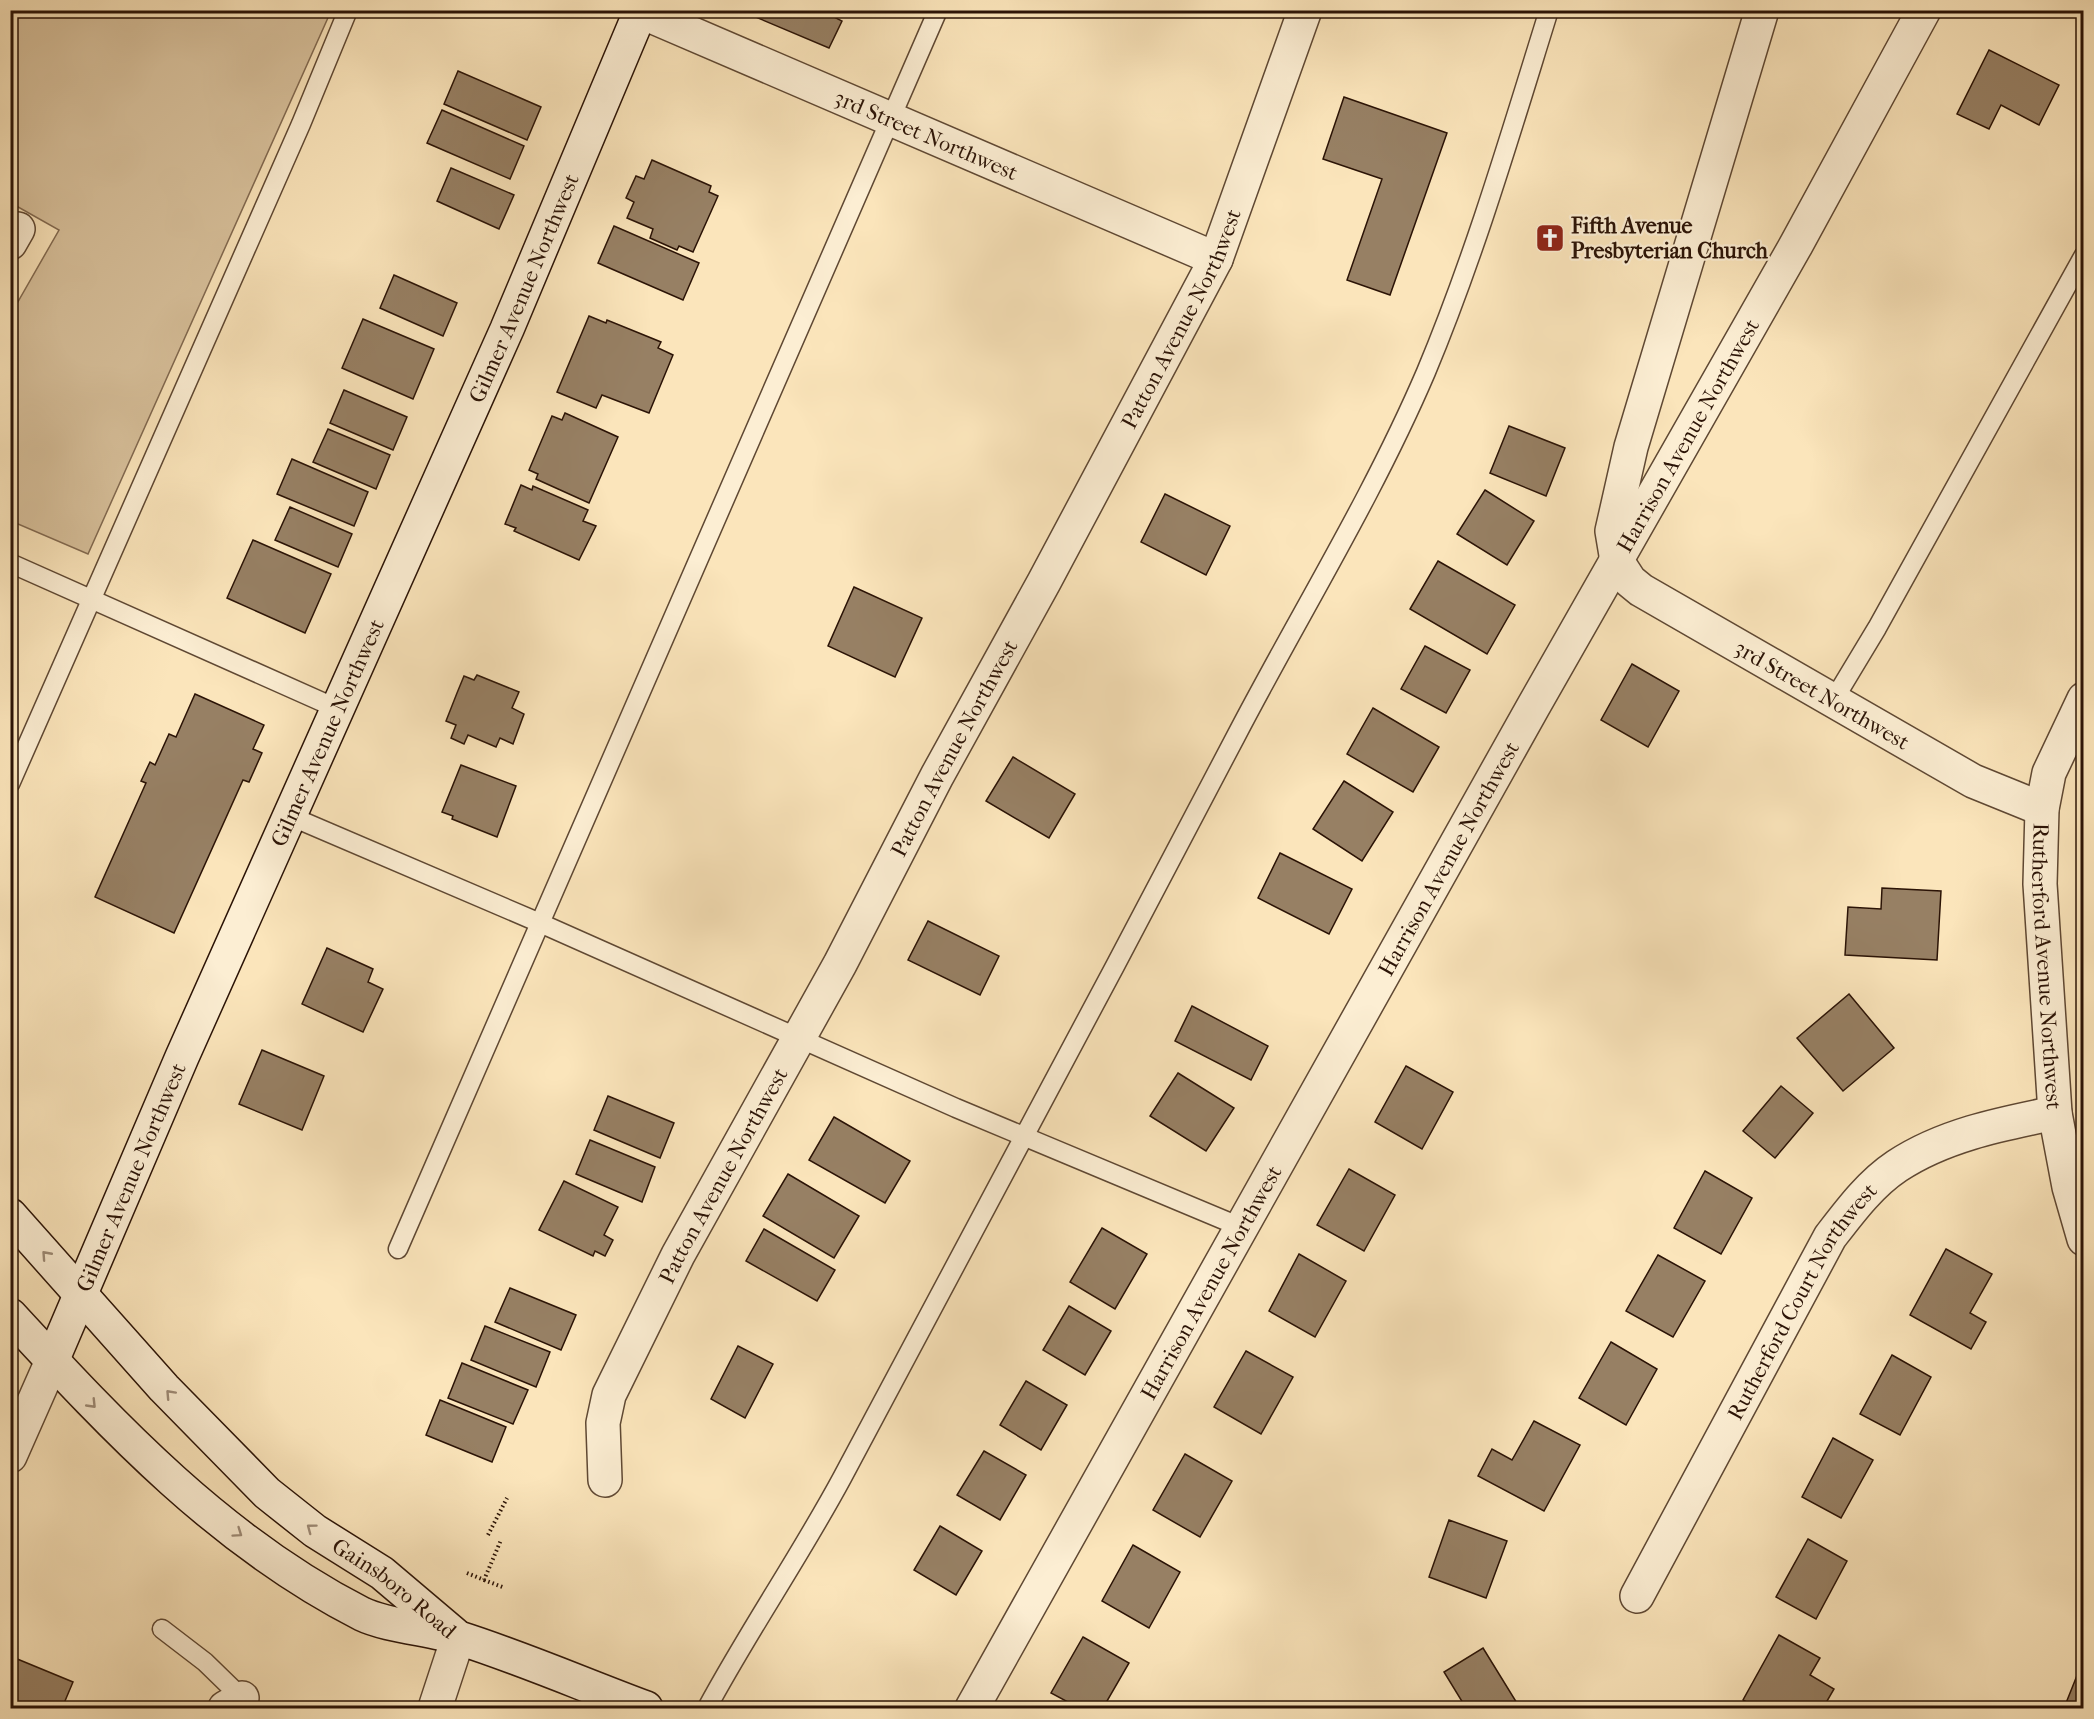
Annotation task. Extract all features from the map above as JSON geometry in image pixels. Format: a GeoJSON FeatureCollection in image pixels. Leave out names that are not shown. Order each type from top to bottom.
{"type":"FeatureCollection","features":[{"type":"Feature","properties":{"kind":"street","name":"Patton Avenue Northwest"},"geometry":{"type":"LineString","coordinates":[[605,1480],[603,1423],[609,1395],[678,1255],[798,1038],[1216,259],[1305,10]]}},
{"type":"Feature","properties":{"kind":"street"},"geometry":{"type":"LineString","coordinates":[[1617,561],[1612,531],[1631,447],[1762,10]]}},
{"type":"Feature","properties":{"kind":"street","name":"Harrison Avenue Northwest"},"geometry":{"type":"LineString","coordinates":[[972,1708],[1796,245],[1924,10]]}},
{"type":"Feature","properties":{"kind":"street","name":"3rd Street Northwest"},"geometry":{"type":"LineString","coordinates":[[639,11],[1216,259]]}},
{"type":"Feature","properties":{"kind":"street","name":"Gilmer Avenue Northwest"},"geometry":{"type":"LineString","coordinates":[[10,1456],[182,1057],[507,329],[639,11]]}},
{"type":"Feature","properties":{"kind":"street","name":"3rd Street Northwest"},"geometry":{"type":"LineString","coordinates":[[1617,561],[1630,580],[1641,590],[1833,702],[1973,781],[2042,808]]}},
{"type":"Feature","properties":{"kind":"street","name":"Rutherford Avenue Northwest"},"geometry":{"type":"LineString","coordinates":[[2084,699],[2049,773],[2042,808],[2040,884],[2055,1113],[2069,1187],[2084,1239]]}},
{"type":"Feature","properties":{"kind":"street","name":"Rutherford Court Northwest"},"geometry":{"type":"LineString","coordinates":[[1637,1596],[1830,1237],[1860,1198],[1897,1167],[1938,1145],[1996,1125],[2055,1113]]}},
{"type":"Feature","properties":{"kind":"street","name":"Gainsboro Road"},"geometry":{"type":"LineString","coordinates":[[10,1215],[214,1442],[267,1493],[315,1531],[382,1573],[458,1638]]}},
{"type":"Feature","properties":{"kind":"street","name":"Gainsboro Road"},"geometry":{"type":"LineString","coordinates":[[10,1315],[126,1439],[173,1484],[282,1564],[364,1615],[458,1638]]}},
{"type":"Feature","properties":{"kind":"street"},"geometry":{"type":"LineString","coordinates":[[435,1708],[458,1638],[646,1708]]}},
{"type":"Feature","properties":{"kind":"lane"},"geometry":{"type":"LineString","coordinates":[[10,784],[302,123],[348,10]]}},
{"type":"Feature","properties":{"kind":"lane"},"geometry":{"type":"LineString","coordinates":[[398,1249],[938,10]]}},
{"type":"Feature","properties":{"kind":"lane"},"geometry":{"type":"LineString","coordinates":[[707,1708],[736,1654],[840,1482],[1025,1137],[1277,657],[1337,554],[1425,374],[1478,236],[1549,10]]}},
{"type":"Feature","properties":{"kind":"lane"},"geometry":{"type":"LineString","coordinates":[[1833,702],[1877,628],[2084,255]]}},
{"type":"Feature","properties":{"kind":"lane"},"geometry":{"type":"LineString","coordinates":[[10,564],[92,598],[338,709]]}},
{"type":"Feature","properties":{"kind":"lane"},"geometry":{"type":"LineString","coordinates":[[290,816],[540,923],[1025,1137],[1243,1228]]}},
{"type":"Feature","properties":{"kind":"lane"},"geometry":{"type":"LineString","coordinates":[[162,1629],[205,1662],[233,1703]]}},
{"type":"Feature","properties":{"kind":"path"},"geometry":{"type":"LineString","coordinates":[[488,1534],[507,1498]]}},
{"type":"Feature","properties":{"kind":"path"},"geometry":{"type":"LineString","coordinates":[[484,1580],[501,1540]]}},
{"type":"Feature","properties":{"kind":"path"},"geometry":{"type":"LineString","coordinates":[[467,1573],[505,1588]]}},
{"type":"Feature","properties":{"kind":"shaded area"},"geometry":{"type":"Polygon","coordinates":[[[11,10],[331,11],[88,554],[11,521],[11,314],[59,230],[11,203],[11,10]]]}},
{"type":"Feature","properties":{"kind":"building"},"geometry":{"type":"Polygon","coordinates":[[[739,10],[832,10],[830,15],[842,21],[829,48],[739,10]]]}},
{"type":"Feature","properties":{"kind":"building"},"geometry":{"type":"Polygon","coordinates":[[[1989,50],[2059,85],[2039,125],[2001,105],[1989,129],[1957,114],[1989,50]]]}},
{"type":"Feature","properties":{"kind":"building"},"geometry":{"type":"Polygon","coordinates":[[[458,71],[541,107],[527,140],[444,104],[458,71]]]}},
{"type":"Feature","properties":{"kind":"building"},"geometry":{"type":"Polygon","coordinates":[[[1344,97],[1447,133],[1390,295],[1347,280],[1382,179],[1323,159],[1344,97]]]}},
{"type":"Feature","properties":{"kind":"building"},"geometry":{"type":"Polygon","coordinates":[[[442,110],[524,146],[510,179],[427,143],[442,110]]]}},
{"type":"Feature","properties":{"kind":"building"},"geometry":{"type":"Polygon","coordinates":[[[652,160],[711,186],[709,192],[718,196],[693,252],[679,246],[677,250],[650,238],[653,229],[627,218],[634,202],[626,198],[636,176],[644,179],[652,160]]]}},
{"type":"Feature","properties":{"kind":"building"},"geometry":{"type":"Polygon","coordinates":[[[451,168],[514,195],[499,229],[437,201],[451,168]]]}},
{"type":"Feature","properties":{"kind":"building"},"geometry":{"type":"Polygon","coordinates":[[[614,226],[699,263],[683,300],[598,263],[614,226]]]}},
{"type":"Feature","properties":{"kind":"building"},"geometry":{"type":"Polygon","coordinates":[[[394,275],[457,303],[443,336],[380,308],[394,275]]]}},
{"type":"Feature","properties":{"kind":"building"},"geometry":{"type":"Polygon","coordinates":[[[589,316],[606,323],[607,320],[661,342],[658,348],[673,355],[649,413],[602,395],[596,408],[557,392],[589,316]]]}},
{"type":"Feature","properties":{"kind":"building"},"geometry":{"type":"Polygon","coordinates":[[[363,319],[434,349],[413,399],[342,368],[363,319]]]}},
{"type":"Feature","properties":{"kind":"building"},"geometry":{"type":"Polygon","coordinates":[[[344,390],[407,417],[393,450],[330,423],[344,390]]]}},
{"type":"Feature","properties":{"kind":"building"},"geometry":{"type":"Polygon","coordinates":[[[565,413],[618,437],[589,503],[536,479],[538,474],[529,470],[552,416],[562,420],[565,413]]]}},
{"type":"Feature","properties":{"kind":"building"},"geometry":{"type":"Polygon","coordinates":[[[1509,426],[1565,448],[1546,496],[1490,473],[1509,426]]]}},
{"type":"Feature","properties":{"kind":"building"},"geometry":{"type":"Polygon","coordinates":[[[328,429],[390,455],[376,489],[313,462],[328,429]]]}},
{"type":"Feature","properties":{"kind":"building"},"geometry":{"type":"Polygon","coordinates":[[[292,459],[368,492],[354,526],[277,494],[292,459]]]}},
{"type":"Feature","properties":{"kind":"building"},"geometry":{"type":"Polygon","coordinates":[[[521,485],[532,490],[533,486],[588,510],[583,521],[596,526],[579,560],[514,531],[516,528],[505,524],[521,485]]]}},
{"type":"Feature","properties":{"kind":"building"},"geometry":{"type":"Polygon","coordinates":[[[1485,490],[1534,521],[1507,565],[1457,534],[1485,490]]]}},
{"type":"Feature","properties":{"kind":"building"},"geometry":{"type":"Polygon","coordinates":[[[1165,494],[1230,526],[1206,575],[1141,542],[1165,494]]]}},
{"type":"Feature","properties":{"kind":"building"},"geometry":{"type":"Polygon","coordinates":[[[290,507],[352,534],[338,567],[275,540],[290,507]]]}},
{"type":"Feature","properties":{"kind":"building"},"geometry":{"type":"Polygon","coordinates":[[[253,540],[331,574],[305,633],[227,598],[253,540]]]}},
{"type":"Feature","properties":{"kind":"building"},"geometry":{"type":"Polygon","coordinates":[[[1438,561],[1515,605],[1487,654],[1410,609],[1438,561]]]}},
{"type":"Feature","properties":{"kind":"building"},"geometry":{"type":"Polygon","coordinates":[[[854,587],[922,618],[895,677],[828,646],[854,587]]]}},
{"type":"Feature","properties":{"kind":"building"},"geometry":{"type":"Polygon","coordinates":[[[1425,646],[1470,670],[1446,713],[1401,689],[1425,646]]]}},
{"type":"Feature","properties":{"kind":"building"},"geometry":{"type":"Polygon","coordinates":[[[1632,664],[1679,691],[1648,747],[1601,720],[1632,664]]]}},
{"type":"Feature","properties":{"kind":"building"},"geometry":{"type":"Polygon","coordinates":[[[477,675],[519,692],[512,708],[524,714],[513,744],[500,738],[496,747],[468,735],[464,744],[451,738],[456,725],[446,721],[464,676],[474,680],[477,675]]]}},
{"type":"Feature","properties":{"kind":"building"},"geometry":{"type":"Polygon","coordinates":[[[195,694],[264,725],[253,749],[262,753],[249,782],[243,780],[174,933],[95,897],[146,783],[141,781],[150,762],[155,765],[169,734],[176,737],[195,694]]]}},
{"type":"Feature","properties":{"kind":"building"},"geometry":{"type":"Polygon","coordinates":[[[1373,708],[1439,747],[1413,792],[1347,754],[1373,708]]]}},
{"type":"Feature","properties":{"kind":"building"},"geometry":{"type":"Polygon","coordinates":[[[1013,757],[1075,794],[1049,838],[986,801],[1013,757]]]}},
{"type":"Feature","properties":{"kind":"building"},"geometry":{"type":"Polygon","coordinates":[[[461,765],[516,786],[497,837],[452,819],[453,816],[442,812],[461,765]]]}},
{"type":"Feature","properties":{"kind":"building"},"geometry":{"type":"Polygon","coordinates":[[[1344,781],[1393,812],[1362,861],[1313,829],[1344,781]]]}},
{"type":"Feature","properties":{"kind":"building"},"geometry":{"type":"Polygon","coordinates":[[[1280,853],[1352,889],[1329,934],[1258,898],[1280,853]]]}},
{"type":"Feature","properties":{"kind":"building"},"geometry":{"type":"Polygon","coordinates":[[[1882,888],[1941,891],[1937,960],[1845,955],[1848,907],[1881,909],[1882,888]]]}},
{"type":"Feature","properties":{"kind":"building"},"geometry":{"type":"Polygon","coordinates":[[[928,921],[999,956],[980,995],[908,960],[928,921]]]}},
{"type":"Feature","properties":{"kind":"building"},"geometry":{"type":"Polygon","coordinates":[[[327,948],[373,969],[368,982],[383,989],[363,1032],[302,1004],[327,948]]]}},
{"type":"Feature","properties":{"kind":"building"},"geometry":{"type":"Polygon","coordinates":[[[1849,994],[1894,1048],[1843,1091],[1797,1038],[1849,994]]]}},
{"type":"Feature","properties":{"kind":"building"},"geometry":{"type":"Polygon","coordinates":[[[1192,1006],[1268,1046],[1251,1080],[1175,1041],[1192,1006]]]}},
{"type":"Feature","properties":{"kind":"building"},"geometry":{"type":"Polygon","coordinates":[[[262,1050],[324,1076],[302,1130],[239,1104],[262,1050]]]}},
{"type":"Feature","properties":{"kind":"building"},"geometry":{"type":"Polygon","coordinates":[[[1406,1066],[1453,1092],[1422,1149],[1375,1122],[1406,1066]]]}},
{"type":"Feature","properties":{"kind":"building"},"geometry":{"type":"Polygon","coordinates":[[[1178,1073],[1234,1108],[1206,1151],[1150,1116],[1178,1073]]]}},
{"type":"Feature","properties":{"kind":"building"},"geometry":{"type":"Polygon","coordinates":[[[1781,1086],[1813,1113],[1775,1158],[1743,1131],[1781,1086]]]}},
{"type":"Feature","properties":{"kind":"building"},"geometry":{"type":"Polygon","coordinates":[[[608,1096],[674,1123],[660,1158],[594,1130],[608,1096]]]}},
{"type":"Feature","properties":{"kind":"building"},"geometry":{"type":"Polygon","coordinates":[[[834,1117],[910,1161],[885,1203],[809,1160],[834,1117]]]}},
{"type":"Feature","properties":{"kind":"building"},"geometry":{"type":"Polygon","coordinates":[[[590,1140],[655,1167],[642,1202],[576,1174],[590,1140]]]}},
{"type":"Feature","properties":{"kind":"building"},"geometry":{"type":"Polygon","coordinates":[[[1349,1169],[1395,1195],[1364,1251],[1317,1225],[1349,1169]]]}},
{"type":"Feature","properties":{"kind":"building"},"geometry":{"type":"Polygon","coordinates":[[[1705,1171],[1752,1198],[1721,1254],[1674,1228],[1705,1171]]]}},
{"type":"Feature","properties":{"kind":"building"},"geometry":{"type":"Polygon","coordinates":[[[788,1174],[859,1216],[834,1258],[763,1216],[788,1174]]]}},
{"type":"Feature","properties":{"kind":"building"},"geometry":{"type":"Polygon","coordinates":[[[564,1181],[618,1207],[604,1235],[613,1240],[605,1256],[595,1251],[593,1256],[539,1230],[564,1181]]]}},
{"type":"Feature","properties":{"kind":"building"},"geometry":{"type":"Polygon","coordinates":[[[1102,1228],[1147,1254],[1115,1309],[1070,1282],[1102,1228]]]}},
{"type":"Feature","properties":{"kind":"building"},"geometry":{"type":"Polygon","coordinates":[[[764,1229],[835,1270],[817,1301],[746,1261],[764,1229]]]}},
{"type":"Feature","properties":{"kind":"building"},"geometry":{"type":"Polygon","coordinates":[[[1946,1249],[1992,1274],[1970,1313],[1986,1322],[1971,1349],[1910,1315],[1946,1249]]]}},
{"type":"Feature","properties":{"kind":"building"},"geometry":{"type":"Polygon","coordinates":[[[1299,1254],[1346,1281],[1315,1337],[1269,1311],[1299,1254]]]}},
{"type":"Feature","properties":{"kind":"building"},"geometry":{"type":"Polygon","coordinates":[[[1658,1255],[1705,1281],[1673,1337],[1626,1311],[1658,1255]]]}},
{"type":"Feature","properties":{"kind":"building"},"geometry":{"type":"Polygon","coordinates":[[[510,1288],[576,1315],[561,1350],[495,1322],[510,1288]]]}},
{"type":"Feature","properties":{"kind":"building"},"geometry":{"type":"Polygon","coordinates":[[[1069,1306],[1111,1331],[1085,1375],[1043,1350],[1069,1306]]]}},
{"type":"Feature","properties":{"kind":"building"},"geometry":{"type":"Polygon","coordinates":[[[485,1326],[550,1352],[536,1387],[471,1360],[485,1326]]]}},
{"type":"Feature","properties":{"kind":"building"},"geometry":{"type":"Polygon","coordinates":[[[1611,1342],[1657,1369],[1626,1425],[1579,1398],[1611,1342]]]}},
{"type":"Feature","properties":{"kind":"building"},"geometry":{"type":"Polygon","coordinates":[[[738,1346],[773,1364],[745,1418],[711,1399],[738,1346]]]}},
{"type":"Feature","properties":{"kind":"building"},"geometry":{"type":"Polygon","coordinates":[[[1246,1351],[1293,1377],[1261,1434],[1214,1407],[1246,1351]]]}},
{"type":"Feature","properties":{"kind":"building"},"geometry":{"type":"Polygon","coordinates":[[[1892,1355],[1931,1377],[1900,1435],[1860,1414],[1892,1355]]]}},
{"type":"Feature","properties":{"kind":"building"},"geometry":{"type":"Polygon","coordinates":[[[462,1363],[528,1390],[513,1424],[448,1398],[462,1363]]]}},
{"type":"Feature","properties":{"kind":"building"},"geometry":{"type":"Polygon","coordinates":[[[1026,1381],[1067,1405],[1041,1450],[1000,1425],[1026,1381]]]}},
{"type":"Feature","properties":{"kind":"building"},"geometry":{"type":"Polygon","coordinates":[[[440,1400],[506,1427],[492,1462],[426,1435],[440,1400]]]}},
{"type":"Feature","properties":{"kind":"building"},"geometry":{"type":"Polygon","coordinates":[[[1534,1421],[1580,1445],[1544,1511],[1478,1476],[1492,1449],[1512,1460],[1534,1421]]]}},
{"type":"Feature","properties":{"kind":"building"},"geometry":{"type":"Polygon","coordinates":[[[1833,1438],[1873,1460],[1841,1518],[1802,1497],[1833,1438]]]}},
{"type":"Feature","properties":{"kind":"building"},"geometry":{"type":"Polygon","coordinates":[[[984,1451],[1026,1475],[1000,1520],[957,1495],[984,1451]]]}},
{"type":"Feature","properties":{"kind":"building"},"geometry":{"type":"Polygon","coordinates":[[[1185,1454],[1232,1481],[1200,1537],[1153,1510],[1185,1454]]]}},
{"type":"Feature","properties":{"kind":"building"},"geometry":{"type":"Polygon","coordinates":[[[1449,1520],[1507,1541],[1486,1598],[1429,1577],[1449,1520]]]}},
{"type":"Feature","properties":{"kind":"building"},"geometry":{"type":"Polygon","coordinates":[[[940,1526],[982,1551],[956,1595],[914,1570],[940,1526]]]}},
{"type":"Feature","properties":{"kind":"building"},"geometry":{"type":"Polygon","coordinates":[[[1808,1539],[1847,1561],[1816,1619],[1776,1597],[1808,1539]]]}},
{"type":"Feature","properties":{"kind":"building"},"geometry":{"type":"Polygon","coordinates":[[[1133,1545],[1180,1572],[1149,1628],[1102,1601],[1133,1545]]]}},
{"type":"Feature","properties":{"kind":"building"},"geometry":{"type":"Polygon","coordinates":[[[1779,1635],[1820,1658],[1810,1675],[1834,1689],[1823,1708],[1757,1708],[1743,1700],[1779,1635]]]}},
{"type":"Feature","properties":{"kind":"building"},"geometry":{"type":"Polygon","coordinates":[[[1083,1637],[1129,1663],[1103,1708],[1079,1708],[1051,1693],[1083,1637]]]}},
{"type":"Feature","properties":{"kind":"building"},"geometry":{"type":"Polygon","coordinates":[[[1483,1648],[1520,1708],[1466,1708],[1444,1672],[1483,1648]]]}},
{"type":"Feature","properties":{"kind":"building"},"geometry":{"type":"Polygon","coordinates":[[[10,1656],[73,1682],[62,1708],[10,1708],[10,1656]]]}},
{"type":"Feature","properties":{"kind":"building"},"geometry":{"type":"Polygon","coordinates":[[[2084,1658],[2084,1708],[2064,1708],[2084,1658]]]}},
{"type":"Feature","properties":{"kind":"place","name":"Fifth Avenue Presbyterian Church"},"geometry":{"type":"Point","coordinates":[1550,238]}}]}
